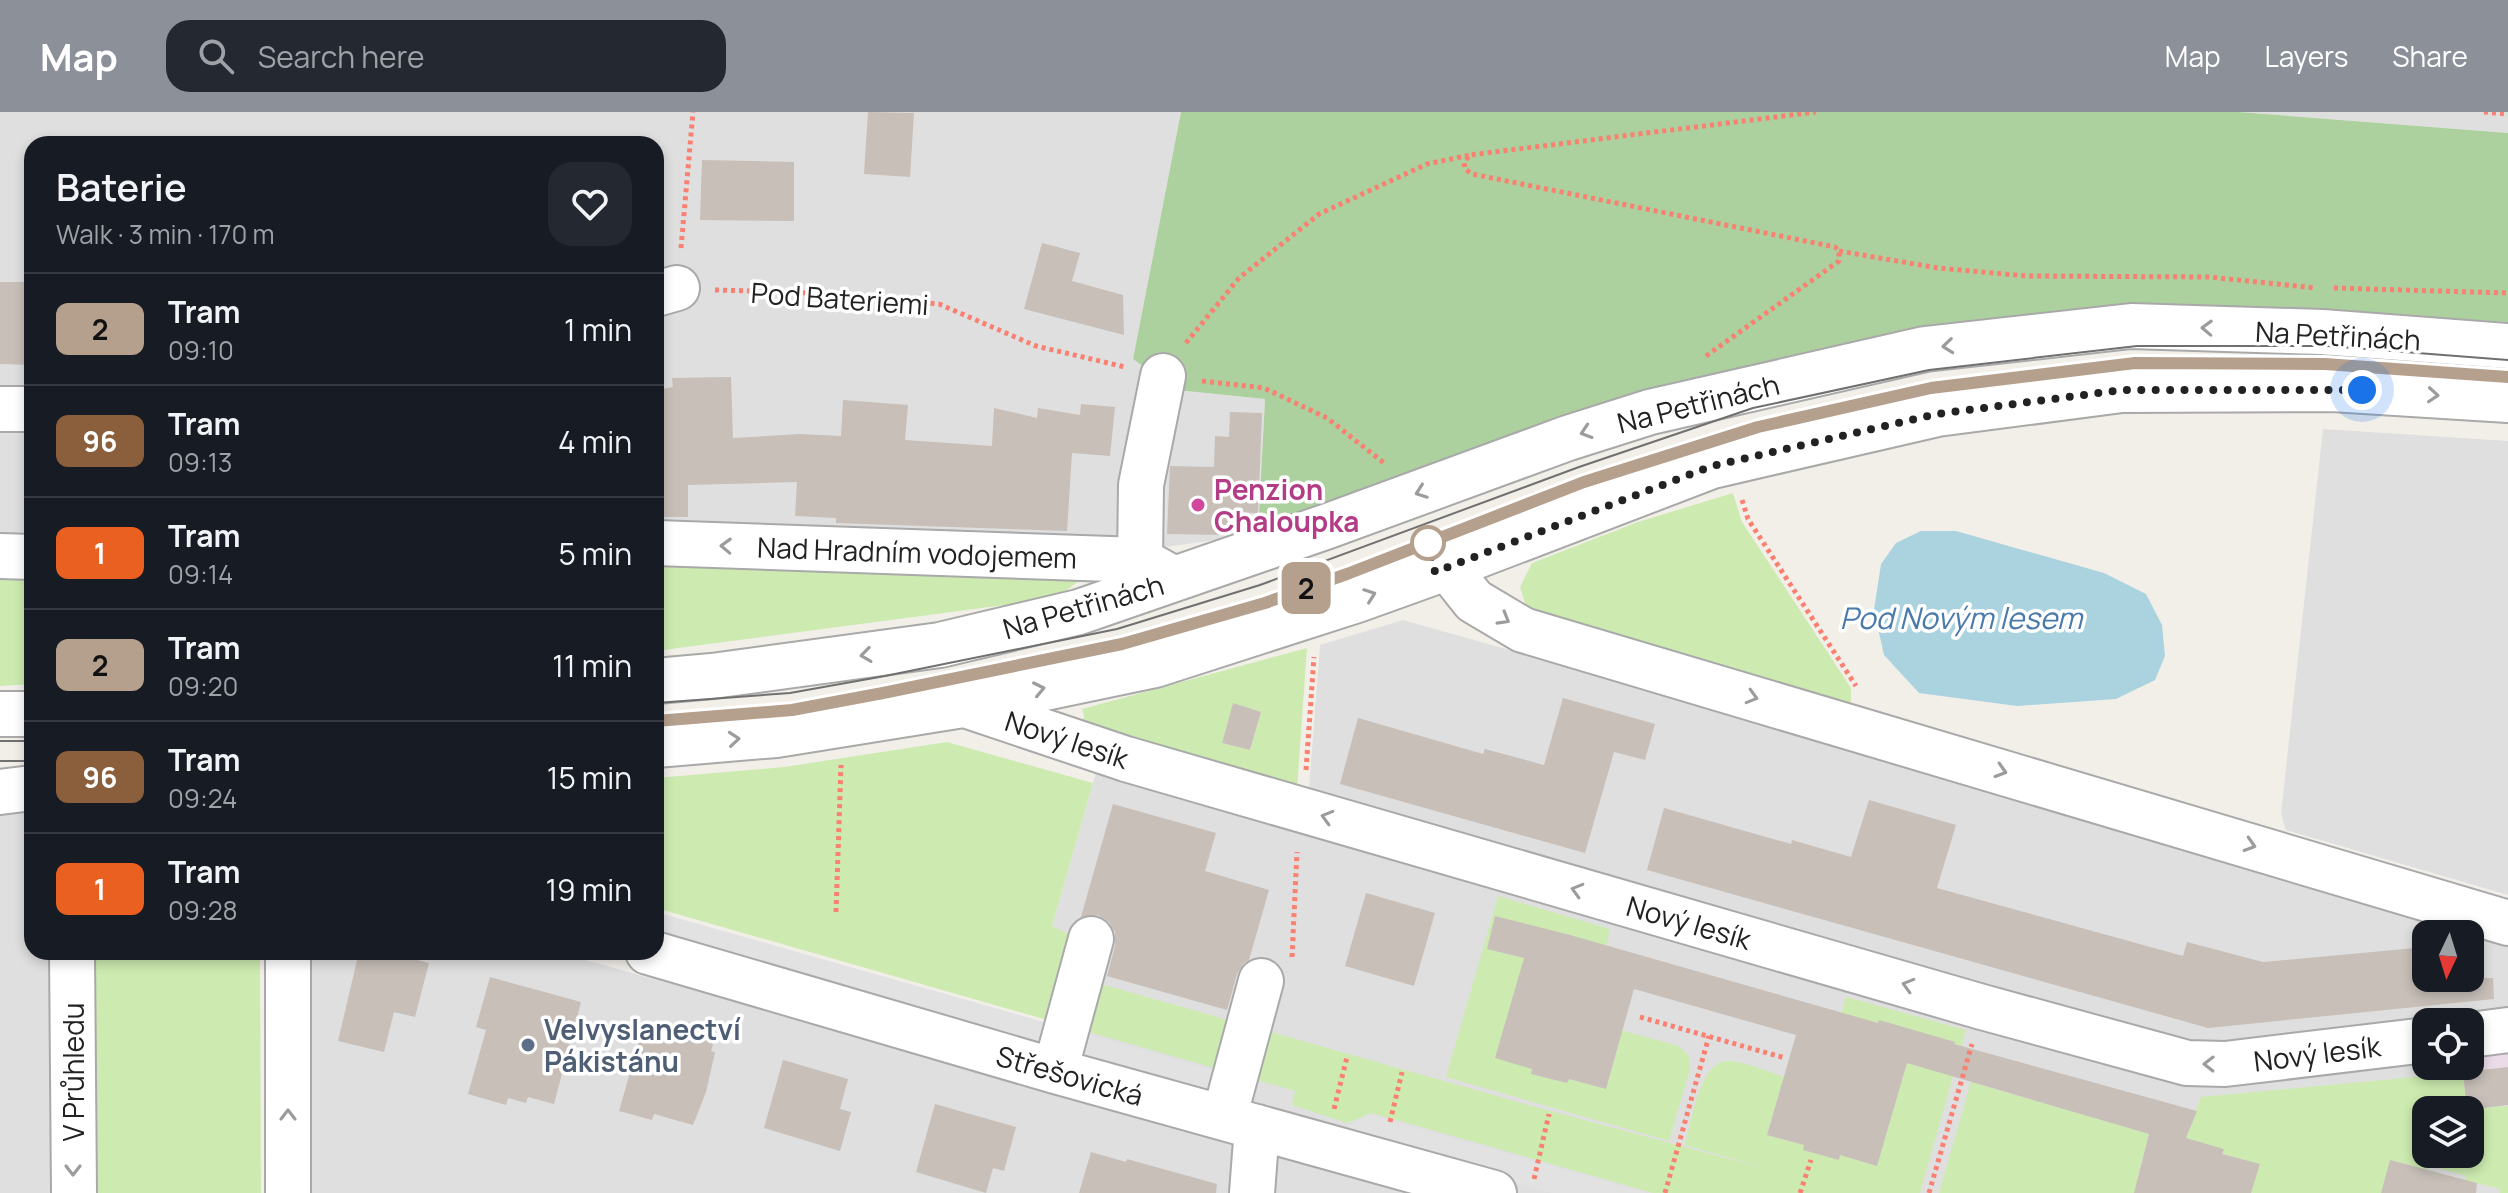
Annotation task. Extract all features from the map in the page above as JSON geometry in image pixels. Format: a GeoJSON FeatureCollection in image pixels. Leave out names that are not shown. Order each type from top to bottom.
{"type":"FeatureCollection","features":[{"type":"Feature","properties":{"kind":"street","name":"Na Petřinách"},"geometry":{"type":"LineString","coordinates":[[664,680],[940,645],[1079,612],[1157,570],[1328,526],[1568,438],[1650,412],[1925,349],[2131,326],[2322,332],[2508,346]]}},
{"type":"Feature","properties":{"kind":"street"},"geometry":{"type":"LineString","coordinates":[[1157,570],[1141,485],[1163,376]]}},
{"type":"Feature","properties":{"kind":"street","name":"Na Petřinách"},"geometry":{"type":"LineString","coordinates":[[664,744],[776,735],[963,705],[1155,665],[1357,600],[1712,466],[1937,414],[2122,390],[2332,389],[2508,400]]}},
{"type":"Feature","properties":{"kind":"street"},"geometry":{"type":"LineString","coordinates":[[0,409],[24,409]]}},
{"type":"Feature","properties":{"kind":"street","name":"Nad Hradním vodojemem"},"geometry":{"type":"LineString","coordinates":[[664,543],[1157,570]]}},
{"type":"Feature","properties":{"kind":"street"},"geometry":{"type":"LineString","coordinates":[[0,556],[24,557]]}},
{"type":"Feature","properties":{"kind":"street"},"geometry":{"type":"LineString","coordinates":[[1447,567],[1474,601],[1523,630],[2508,923]]}},
{"type":"Feature","properties":{"kind":"street"},"geometry":{"type":"LineString","coordinates":[[918,648],[963,705]]}},
{"type":"Feature","properties":{"kind":"street","name":"Nový lesík"},"geometry":{"type":"LineString","coordinates":[[963,705],[1126,759],[2187,1063],[2225,1064],[2412,1042]]}},
{"type":"Feature","properties":{"kind":"street"},"geometry":{"type":"LineString","coordinates":[[0,714],[24,714]]}},
{"type":"Feature","properties":{"kind":"street"},"geometry":{"type":"LineString","coordinates":[[0,792],[24,789]]}},
{"type":"Feature","properties":{"kind":"street"},"geometry":{"type":"LineString","coordinates":[[1055,1071],[1091,939]]}},
{"type":"Feature","properties":{"kind":"street","name":"Střešovická"},"geometry":{"type":"LineString","coordinates":[[664,957],[1055,1071],[1494,1193]]}},
{"type":"Feature","properties":{"kind":"street","name":"V Průhledu"},"geometry":{"type":"LineString","coordinates":[[72,960],[74,1193]]}},
{"type":"Feature","properties":{"kind":"street"},"geometry":{"type":"LineString","coordinates":[[288,960],[288,1193]]}},
{"type":"Feature","properties":{"kind":"street"},"geometry":{"type":"LineString","coordinates":[[1252,1193],[1241,1123],[1276,972]]}},
{"type":"Feature","properties":{"kind":"street"},"geometry":{"type":"LineString","coordinates":[[2484,1033],[2508,1030]]}},
{"type":"Feature","properties":{"kind":"path"},"geometry":{"type":"LineString","coordinates":[[667,291],[693,112]]}},
{"type":"Feature","properties":{"kind":"path"},"geometry":{"type":"LineString","coordinates":[[1163,376],[1239,278],[1319,214],[1427,164],[1470,155],[1816,112]]}},
{"type":"Feature","properties":{"kind":"path"},"geometry":{"type":"LineString","coordinates":[[2484,112],[2508,114]]}},
{"type":"Feature","properties":{"kind":"path"},"geometry":{"type":"LineString","coordinates":[[1470,155],[1464,162],[1465,169],[1472,174],[1835,247],[1839,251],[1938,268],[2027,276],[2209,277],[2322,288],[2508,293]]}},
{"type":"Feature","properties":{"kind":"path"},"geometry":{"type":"LineString","coordinates":[[1701,360],[1839,261],[1839,251]]}},
{"type":"Feature","properties":{"kind":"path","name":"Pod Bateriemi"},"geometry":{"type":"LineString","coordinates":[[667,291],[794,292],[939,304],[1036,346],[1163,376],[1264,388],[1327,418],[1387,465]]}},
{"type":"Feature","properties":{"kind":"path"},"geometry":{"type":"LineString","coordinates":[[1741,496],[1748,519],[1856,686],[1858,728]]}},
{"type":"Feature","properties":{"kind":"path"},"geometry":{"type":"LineString","coordinates":[[1305,774],[1314,663]]}},
{"type":"Feature","properties":{"kind":"path"},"geometry":{"type":"LineString","coordinates":[[836,912],[841,751]]}},
{"type":"Feature","properties":{"kind":"path"},"geometry":{"type":"LineString","coordinates":[[1276,972],[1297,854],[1295,843]]}},
{"type":"Feature","properties":{"kind":"path"},"geometry":{"type":"LineString","coordinates":[[1640,1017],[1785,1058]]}},
{"type":"Feature","properties":{"kind":"path"},"geometry":{"type":"LineString","coordinates":[[1665,1193],[1709,1036]]}},
{"type":"Feature","properties":{"kind":"path"},"geometry":{"type":"LineString","coordinates":[[1929,1193],[1973,1040]]}},
{"type":"Feature","properties":{"kind":"path"},"geometry":{"type":"LineString","coordinates":[[1331,1122],[1347,1057]]}},
{"type":"Feature","properties":{"kind":"path"},"geometry":{"type":"LineString","coordinates":[[1380,1161],[1402,1072]]}},
{"type":"Feature","properties":{"kind":"path"},"geometry":{"type":"LineString","coordinates":[[1530,1193],[1549,1114]]}},
{"type":"Feature","properties":{"kind":"path"},"geometry":{"type":"LineString","coordinates":[[1800,1193],[1811,1160]]}},
{"type":"Feature","properties":{"kind":"shaded area"},"geometry":{"type":"Polygon","coordinates":[[[0,112],[1181,112],[1133,359],[1176,390],[1265,399],[1258,534],[1151,549],[664,523],[664,136],[24,136],[24,539],[0,539],[0,112]]]}},
{"type":"Feature","properties":{"kind":"shaded area"},"geometry":{"type":"Polygon","coordinates":[[[2239,112],[2508,112],[2508,133],[2239,112]]]}},
{"type":"Feature","properties":{"kind":"shaded area"},"geometry":{"type":"Polygon","coordinates":[[[1170,416],[1166,534],[1153,534],[1170,416]]]}},
{"type":"Feature","properties":{"kind":"shaded area"},"geometry":{"type":"Polygon","coordinates":[[[2323,429],[2508,441],[2508,895],[2286,830],[2281,814],[2323,429]]]}},
{"type":"Feature","properties":{"kind":"shaded area"},"geometry":{"type":"Polygon","coordinates":[[[1403,620],[2466,920],[2412,920],[2412,992],[2484,992],[2484,925],[2508,932],[2508,1193],[303,1193],[301,960],[586,960],[1042,1088],[1069,975],[1052,926],[1097,769],[1306,829],[1320,645],[1403,620]]]}},
{"type":"Feature","properties":{"kind":"shaded area"},"geometry":{"type":"Polygon","coordinates":[[[24,789],[24,960],[72,960],[74,1193],[0,1193],[0,792],[24,789]]]}},
{"type":"Feature","properties":{"kind":"shaded area"},"geometry":{"type":"Polygon","coordinates":[[[664,914],[1210,1069],[1231,1058],[1218,1098],[664,940],[664,914]]]}},
{"type":"Feature","properties":{"kind":"shaded area"},"geometry":{"type":"Polygon","coordinates":[[[2508,1043],[2508,1106],[2484,1108],[2484,1096],[2465,1096],[2464,1080],[2484,1080],[2484,1046],[2508,1043]]]}},
{"type":"Feature","properties":{"kind":"shaded area"},"geometry":{"type":"Polygon","coordinates":[[[1368,1114],[1647,1193],[1553,1193],[1363,1140],[1347,1127],[1368,1114]]]}},
{"type":"Feature","properties":{"kind":"green space"},"geometry":{"type":"Polygon","coordinates":[[[1181,112],[2239,112],[2508,133],[2508,322],[2251,306],[1921,333],[1258,534],[1265,399],[1176,390],[1133,359],[1181,112]]]}},
{"type":"Feature","properties":{"kind":"green space"},"geometry":{"type":"Polygon","coordinates":[[[1733,493],[1742,522],[1851,688],[1851,711],[1530,619],[1520,587],[1532,563],[1638,522],[1733,493]]]}},
{"type":"Feature","properties":{"kind":"green space"},"geometry":{"type":"Polygon","coordinates":[[[664,561],[979,572],[1080,580],[1057,598],[664,650],[664,561]]]}},
{"type":"Feature","properties":{"kind":"green space"},"geometry":{"type":"Polygon","coordinates":[[[24,573],[24,684],[0,686],[0,574],[24,573]]]}},
{"type":"Feature","properties":{"kind":"green space"},"geometry":{"type":"Polygon","coordinates":[[[1307,648],[1297,789],[1081,728],[1082,709],[1307,648]],[[1233,704],[1222,743],[1250,750],[1261,712],[1233,704]]]}},
{"type":"Feature","properties":{"kind":"green space"},"geometry":{"type":"Polygon","coordinates":[[[947,742],[1093,783],[1052,926],[1079,939],[1069,975],[1778,1172],[1685,1145],[1698,1094],[1711,1070],[1719,1063],[1729,1061],[1751,1065],[1790,1079],[1779,1093],[1767,1135],[1804,1145],[1804,1150],[1839,1160],[1840,1155],[1877,1166],[1907,1063],[1945,1074],[1834,1040],[1846,997],[1966,1030],[1920,1193],[1653,1193],[1372,1113],[1347,1123],[1292,1105],[1295,1091],[664,910],[664,777],[784,767],[947,742]]]}},
{"type":"Feature","properties":{"kind":"green space"},"geometry":{"type":"Polygon","coordinates":[[[1498,896],[1610,929],[1606,946],[1495,916],[1487,949],[1524,958],[1531,1074],[1567,1083],[1569,1079],[1606,1089],[1618,1048],[1616,1029],[1679,1046],[1689,1056],[1690,1069],[1669,1141],[1446,1077],[1498,896]]]}},
{"type":"Feature","properties":{"kind":"green space"},"geometry":{"type":"Polygon","coordinates":[[[90,960],[260,960],[261,1193],[92,1193],[90,960]]]}},
{"type":"Feature","properties":{"kind":"green space"},"geometry":{"type":"Polygon","coordinates":[[[2412,1077],[2412,1080],[2464,1080],[2465,1096],[2412,1096],[2412,1166],[2391,1160],[2381,1193],[2251,1193],[2259,1164],[2222,1154],[2223,1149],[2186,1138],[2201,1097],[2412,1077]]]}},
{"type":"Feature","properties":{"kind":"green space"},"geometry":{"type":"Polygon","coordinates":[[[1971,1082],[2149,1134],[2138,1175],[2144,1178],[2140,1193],[1939,1193],[1971,1082]]]}},
{"type":"Feature","properties":{"kind":"green space"},"geometry":{"type":"Polygon","coordinates":[[[2508,1106],[2508,1193],[2465,1180],[2466,1176],[2437,1168],[2484,1168],[2484,1108],[2508,1106]]]}},
{"type":"Feature","properties":{"kind":"water","name":"Pod Novým lesem"},"geometry":{"type":"Polygon","coordinates":[[[1921,531],[1956,531],[2104,573],[2146,594],[2162,625],[2165,656],[2155,680],[2116,699],[2017,706],[1919,693],[1884,655],[1874,610],[1881,564],[1896,543],[1921,531]]]}},
{"type":"Feature","properties":{"kind":"building"},"geometry":{"type":"Polygon","coordinates":[[[868,112],[914,113],[910,177],[864,174],[868,112]]]}},
{"type":"Feature","properties":{"kind":"building"},"geometry":{"type":"Polygon","coordinates":[[[702,160],[794,162],[794,221],[700,220],[702,160]]]}},
{"type":"Feature","properties":{"kind":"building"},"geometry":{"type":"Polygon","coordinates":[[[1042,243],[1080,253],[1072,281],[1123,295],[1124,335],[1024,309],[1042,243]]]}},
{"type":"Feature","properties":{"kind":"building"},"geometry":{"type":"Polygon","coordinates":[[[0,282],[24,282],[24,365],[0,364],[0,282]]]}},
{"type":"Feature","properties":{"kind":"building"},"geometry":{"type":"Polygon","coordinates":[[[731,377],[733,438],[800,434],[841,436],[843,400],[908,405],[905,440],[992,446],[994,408],[1037,418],[1038,408],[1080,415],[1081,404],[1115,407],[1110,456],[1072,453],[1067,531],[836,523],[836,518],[795,516],[797,482],[688,485],[688,517],[664,517],[664,389],[673,387],[672,378],[731,377]]]}},
{"type":"Feature","properties":{"kind":"building"},"geometry":{"type":"Polygon","coordinates":[[[1230,412],[1262,413],[1258,513],[1229,512],[1229,534],[1225,535],[1167,534],[1170,466],[1214,467],[1215,436],[1229,437],[1230,412]]]}},
{"type":"Feature","properties":{"kind":"building"},"geometry":{"type":"Polygon","coordinates":[[[1563,698],[1655,724],[1645,760],[1614,752],[1585,853],[1340,784],[1358,718],[1483,754],[1485,749],[1544,765],[1563,698]]]}},
{"type":"Feature","properties":{"kind":"building"},"geometry":{"type":"Polygon","coordinates":[[[1233,703],[1261,712],[1250,750],[1222,743],[1233,703]]]}},
{"type":"Feature","properties":{"kind":"building"},"geometry":{"type":"Polygon","coordinates":[[[1869,800],[1956,825],[1937,888],[2183,956],[2187,942],[2263,962],[2412,948],[2412,992],[2484,992],[2484,978],[2493,978],[2494,999],[2208,1028],[1647,870],[1664,808],[1791,844],[1792,840],[1851,857],[1869,800]]]}},
{"type":"Feature","properties":{"kind":"building"},"geometry":{"type":"Polygon","coordinates":[[[1113,804],[1216,833],[1205,871],[1269,890],[1249,960],[1237,974],[1227,1010],[1107,976],[1115,946],[1115,932],[1109,922],[1098,915],[1081,917],[1113,804]]]}},
{"type":"Feature","properties":{"kind":"building"},"geometry":{"type":"Polygon","coordinates":[[[1366,893],[1435,913],[1414,986],[1345,966],[1366,893]]]}},
{"type":"Feature","properties":{"kind":"building"},"geometry":{"type":"Polygon","coordinates":[[[1495,916],[1878,1023],[1879,1020],[1954,1044],[2197,1111],[2186,1138],[2224,1149],[2222,1154],[2260,1164],[2251,1193],[2134,1193],[2149,1134],[1907,1063],[1877,1166],[1840,1155],[1839,1160],[1803,1150],[1804,1145],[1767,1135],[1796,1035],[1634,989],[1606,1089],[1569,1079],[1567,1083],[1531,1074],[1532,1069],[1495,1058],[1524,958],[1487,949],[1495,916]]]}},
{"type":"Feature","properties":{"kind":"building"},"geometry":{"type":"Polygon","coordinates":[[[357,960],[418,960],[429,963],[415,1017],[394,1012],[384,1052],[338,1041],[357,960]]]}},
{"type":"Feature","properties":{"kind":"building"},"geometry":{"type":"Polygon","coordinates":[[[490,977],[581,1002],[554,1104],[528,1097],[526,1103],[508,1098],[506,1105],[468,1094],[486,1030],[476,1027],[490,977]]]}},
{"type":"Feature","properties":{"kind":"building"},"geometry":{"type":"Polygon","coordinates":[[[648,1022],[714,1041],[711,1051],[715,1052],[706,1092],[693,1125],[654,1114],[652,1120],[619,1111],[642,1031],[645,1032],[648,1022]]]}},
{"type":"Feature","properties":{"kind":"building"},"geometry":{"type":"Polygon","coordinates":[[[783,1060],[848,1079],[840,1109],[851,1112],[840,1151],[764,1128],[783,1060]]]}},
{"type":"Feature","properties":{"kind":"building"},"geometry":{"type":"Polygon","coordinates":[[[2508,1067],[2508,1105],[2484,1108],[2484,1096],[2466,1096],[2464,1080],[2484,1080],[2484,1070],[2508,1067]]]}},
{"type":"Feature","properties":{"kind":"building"},"geometry":{"type":"Polygon","coordinates":[[[935,1104],[1016,1127],[1004,1171],[993,1168],[986,1193],[916,1172],[935,1104]]]}},
{"type":"Feature","properties":{"kind":"building"},"geometry":{"type":"Polygon","coordinates":[[[1091,1152],[1217,1184],[1216,1193],[1079,1193],[1091,1152]]]}},
{"type":"Feature","properties":{"kind":"building"},"geometry":{"type":"Polygon","coordinates":[[[2390,1160],[2477,1183],[2476,1193],[2381,1193],[2390,1160]]]}},
{"type":"Feature","properties":{"kind":"tram line"},"geometry":{"type":"LineString","coordinates":[[664,702],[790,693],[1117,629],[1260,585],[1579,467],[1753,408],[1929,370],[2137,346],[2327,346],[2508,360]]}},
{"type":"Feature","properties":{"kind":"tram line"},"geometry":{"type":"LineString","coordinates":[[664,720],[792,710],[1122,644],[1265,603],[1584,482],[1758,427],[1931,388],[2135,363],[2325,364],[2508,377]]}},
{"type":"Feature","properties":{"kind":"tram line","name":"2"},"geometry":{"type":"LineString","coordinates":[[664,720],[792,710],[1122,644],[1265,603],[1584,482],[1758,427],[1931,388],[2135,363],[2325,364],[2508,377]]}},
{"type":"Feature","properties":{"kind":"tram line"},"geometry":{"type":"LineString","coordinates":[[0,741],[24,741]]}},
{"type":"Feature","properties":{"kind":"tram line"},"geometry":{"type":"LineString","coordinates":[[0,761],[24,761]]}},
{"type":"Feature","properties":{"kind":"place","name":"Penzion Chaloupka"},"geometry":{"type":"Point","coordinates":[1198,505]}},
{"type":"Feature","properties":{"kind":"place","name":"Velvyslanectví Pákistánu"},"geometry":{"type":"Point","coordinates":[528,1045]}},
{"type":"Feature","properties":{"kind":"route"},"geometry":{"type":"LineString","coordinates":[[1428,543],[1435,572],[1712,466],[1937,414],[2122,390],[2362,390]]}}]}
